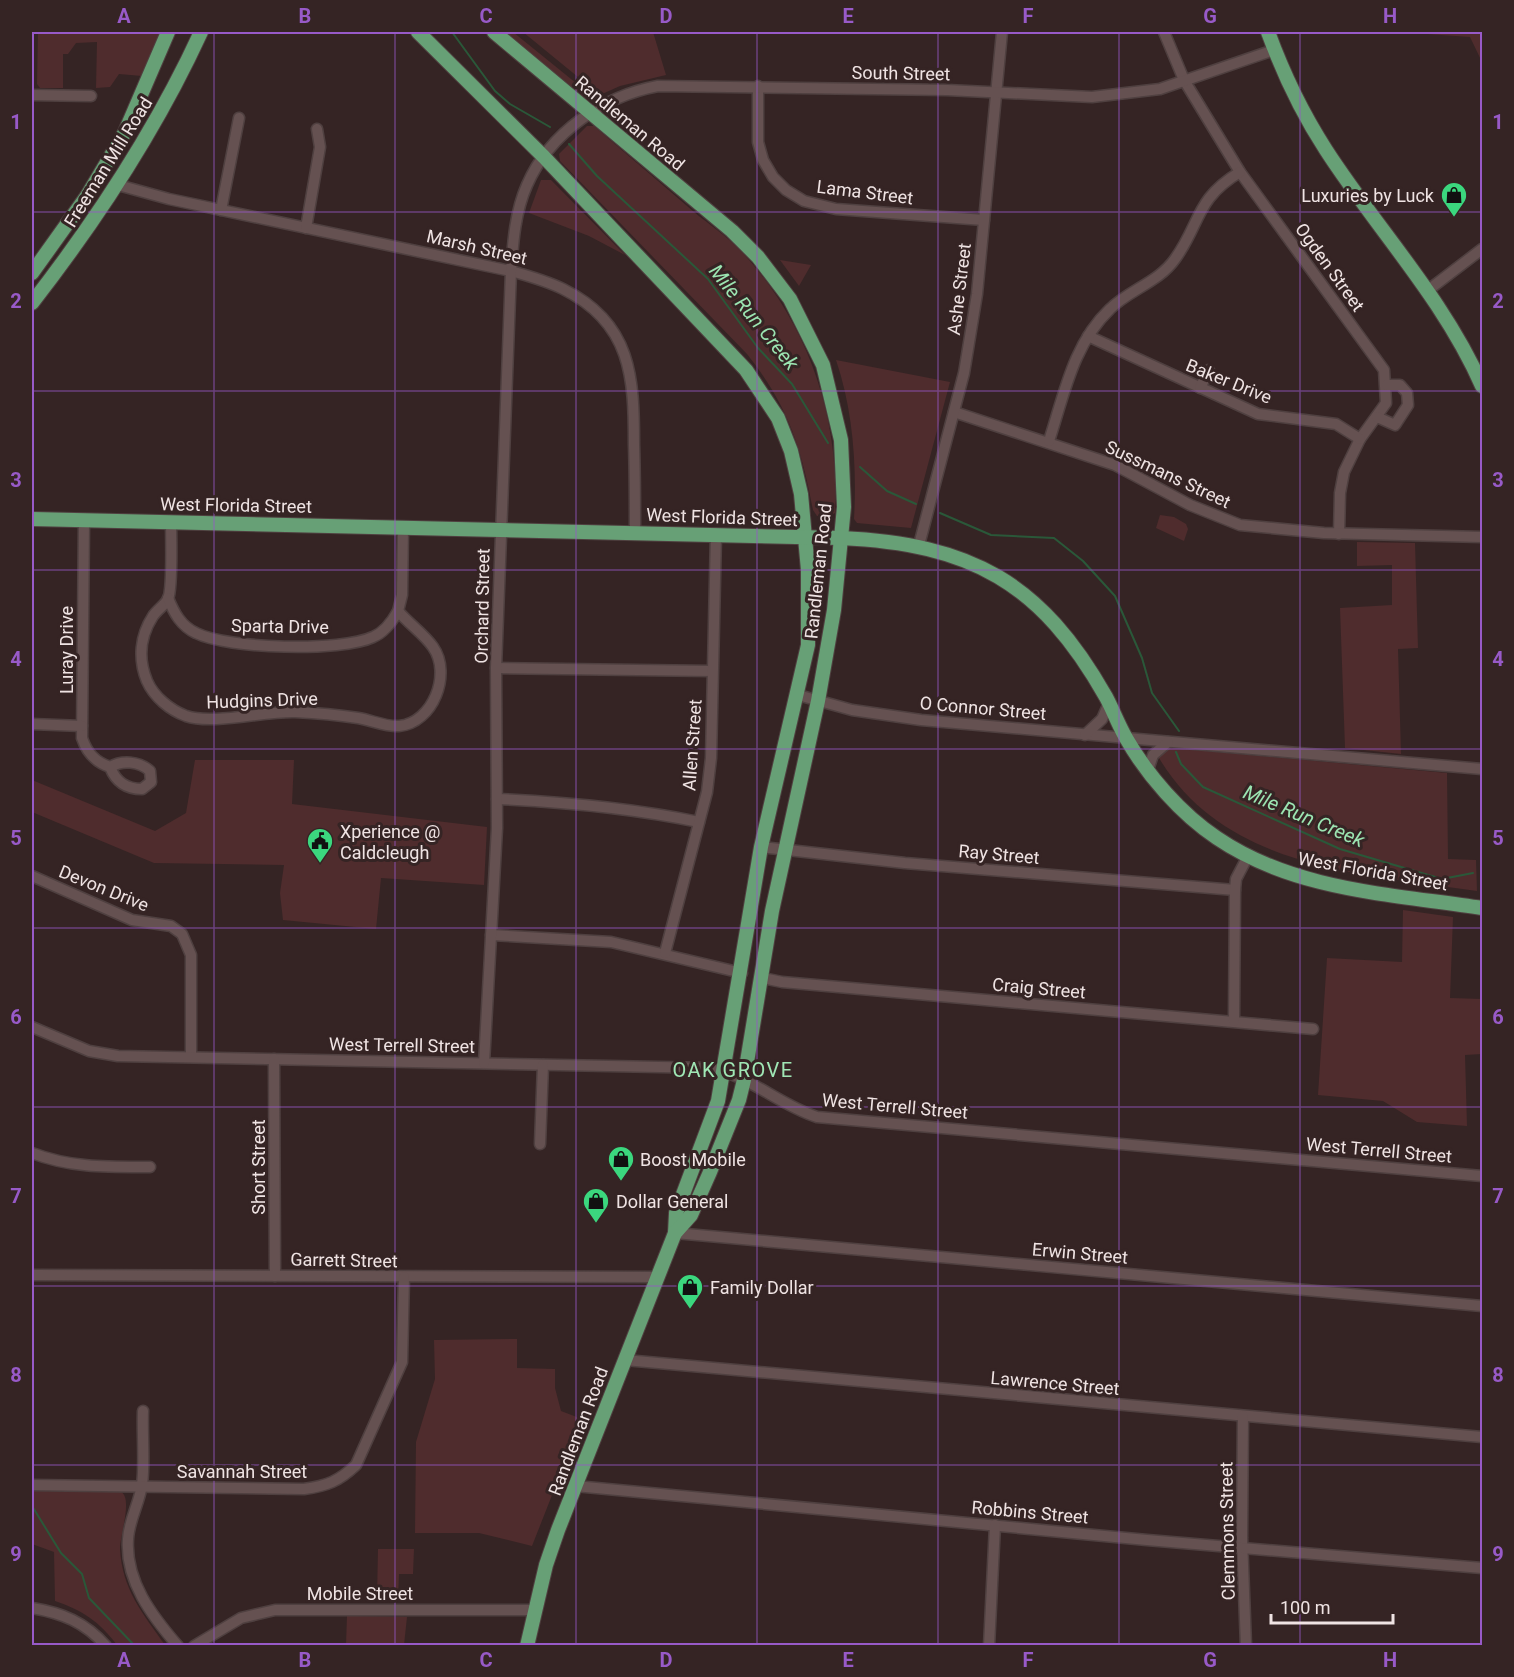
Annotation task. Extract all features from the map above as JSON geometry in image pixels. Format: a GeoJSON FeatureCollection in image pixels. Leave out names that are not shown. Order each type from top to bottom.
{"type":"FeatureCollection","features":[{"type":"Feature","properties":{"kind":"main road","name":"Freeman Mill Road"},"geometry":{"type":"LineString","coordinates":[[32,273],[87,196],[125,132],[168,32]]}},
{"type":"Feature","properties":{"kind":"main road","name":"Freeman Mill Road"},"geometry":{"type":"LineString","coordinates":[[32,303],[118,185],[176,86],[201,32]]}},
{"type":"Feature","properties":{"kind":"main road","name":"Randleman Road"},"geometry":{"type":"LineString","coordinates":[[418,32],[544,157],[746,370],[778,418],[791,451],[801,494],[810,607],[808,645],[761,848],[725,1071],[718,1101],[676,1213],[675,1233]]}},
{"type":"Feature","properties":{"kind":"main road","name":"Randleman Road"},"geometry":{"type":"LineString","coordinates":[[494,32],[732,231],[758,257],[790,299],[823,365],[832,397],[842,440],[844,507],[834,610],[818,701],[784,852],[763,978],[739,1100],[691,1215],[675,1233],[575,1486],[546,1565],[527,1646]]}},
{"type":"Feature","properties":{"kind":"main road"},"geometry":{"type":"LineString","coordinates":[[1268,32],[1292,90],[1325,149],[1427,291],[1463,346],[1482,386]]}},
{"type":"Feature","properties":{"kind":"main road","name":"West Florida Street"},"geometry":{"type":"LineString","coordinates":[[32,519],[716,534],[841,538],[919,545],[980,567],[1018,590],[1066,635],[1109,703],[1126,738],[1148,770],[1190,816],[1216,838],[1248,856],[1299,878],[1335,886],[1482,908]]}},
{"type":"Feature","properties":{"kind":"street","name":"Ashe Street"},"geometry":{"type":"LineString","coordinates":[[919,545],[964,373],[977,294],[1002,32]]}},
{"type":"Feature","properties":{"kind":"street","name":"Ogden Street"},"geometry":{"type":"LineString","coordinates":[[1164,32],[1184,80],[1240,172],[1372,351],[1384,370],[1387,385]]}},
{"type":"Feature","properties":{"kind":"street","name":"South Street"},"geometry":{"type":"LineString","coordinates":[[544,157],[577,122],[637,90],[658,87],[758,86],[995,92],[1092,97],[1160,89],[1274,50]]}},
{"type":"Feature","properties":{"kind":"street","name":"Lama Street"},"geometry":{"type":"LineString","coordinates":[[758,86],[758,142],[764,160],[773,177],[786,190],[804,201],[836,209],[984,220]]}},
{"type":"Feature","properties":{"kind":"street"},"geometry":{"type":"LineString","coordinates":[[32,95],[91,96]]}},
{"type":"Feature","properties":{"kind":"street"},"geometry":{"type":"LineString","coordinates":[[221,210],[239,118]]}},
{"type":"Feature","properties":{"kind":"street"},"geometry":{"type":"LineString","coordinates":[[306,228],[320,147],[317,129]]}},
{"type":"Feature","properties":{"kind":"street","name":"Orchard Street"},"geometry":{"type":"LineString","coordinates":[[484,1063],[497,799],[496,668],[511,270],[518,211],[527,184],[544,157]]}},
{"type":"Feature","properties":{"kind":"street"},"geometry":{"type":"LineString","coordinates":[[1049,441],[1077,354],[1088,336],[1110,309],[1162,273],[1176,259],[1213,191],[1240,172]]}},
{"type":"Feature","properties":{"kind":"street","name":"Marsh Street"},"geometry":{"type":"LineString","coordinates":[[118,185],[221,210],[511,270],[564,289],[585,303],[604,319],[619,341],[629,365],[634,390],[635,532]]}},
{"type":"Feature","properties":{"kind":"street"},"geometry":{"type":"LineString","coordinates":[[1427,291],[1482,249]]}},
{"type":"Feature","properties":{"kind":"street","name":"Baker Drive"},"geometry":{"type":"LineString","coordinates":[[1088,336],[1258,414],[1336,424],[1360,439]]}},
{"type":"Feature","properties":{"kind":"street"},"geometry":{"type":"LineString","coordinates":[[1200,388],[1209,370]]}},
{"type":"Feature","properties":{"kind":"street"},"geometry":{"type":"LineString","coordinates":[[1339,534],[1340,492],[1344,472],[1360,439],[1386,403],[1387,385],[1400,385],[1407,393],[1408,405],[1395,426],[1377,417]]}},
{"type":"Feature","properties":{"kind":"street","name":"Sussmans Street"},"geometry":{"type":"LineString","coordinates":[[954,412],[1049,441],[1115,465],[1190,505],[1240,525],[1339,534],[1482,537]]}},
{"type":"Feature","properties":{"kind":"street","name":"Luray Drive"},"geometry":{"type":"LineString","coordinates":[[84,520],[82,738],[88,753],[110,767]]}},
{"type":"Feature","properties":{"kind":"street"},"geometry":{"type":"LineString","coordinates":[[168,598],[171,521]]}},
{"type":"Feature","properties":{"kind":"street"},"geometry":{"type":"LineString","coordinates":[[398,611],[402,595],[403,527]]}},
{"type":"Feature","properties":{"kind":"street","name":"Allen Street"},"geometry":{"type":"LineString","coordinates":[[665,953],[707,792],[711,758],[716,534]]}},
{"type":"Feature","properties":{"kind":"street","name":"Hudgins Drive"},"geometry":{"type":"LineString","coordinates":[[168,598],[153,615],[144,634],[140,649],[142,669],[148,684],[168,708],[204,720],[295,712],[331,714],[400,726],[414,719],[427,710],[436,698],[440,686],[439,660],[434,648],[398,611]]}},
{"type":"Feature","properties":{"kind":"street","name":"Sparta Drive"},"geometry":{"type":"LineString","coordinates":[[168,598],[183,625],[197,634],[220,641],[253,645],[309,646],[352,643],[372,638],[385,630],[398,611]]}},
{"type":"Feature","properties":{"kind":"street"},"geometry":{"type":"LineString","coordinates":[[496,668],[712,671]]}},
{"type":"Feature","properties":{"kind":"street","name":"O Connor Street"},"geometry":{"type":"LineString","coordinates":[[798,695],[852,710],[921,720],[1482,769]]}},
{"type":"Feature","properties":{"kind":"street"},"geometry":{"type":"LineString","coordinates":[[1085,735],[1102,719],[1109,703]]}},
{"type":"Feature","properties":{"kind":"street"},"geometry":{"type":"LineString","coordinates":[[32,724],[82,726]]}},
{"type":"Feature","properties":{"kind":"street"},"geometry":{"type":"LineString","coordinates":[[1148,770],[1153,755],[1168,742]]}},
{"type":"Feature","properties":{"kind":"street"},"geometry":{"type":"LineString","coordinates":[[497,799],[581,803],[645,811],[699,822]]}},
{"type":"Feature","properties":{"kind":"street","name":"Ray Street"},"geometry":{"type":"LineString","coordinates":[[761,848],[784,852],[1235,891]]}},
{"type":"Feature","properties":{"kind":"street"},"geometry":{"type":"LineString","coordinates":[[1234,1021],[1236,879],[1248,856]]}},
{"type":"Feature","properties":{"kind":"street","name":"Devon Drive"},"geometry":{"type":"LineString","coordinates":[[32,876],[132,920],[171,926],[182,934],[191,955],[191,1056]]}},
{"type":"Feature","properties":{"kind":"street"},"geometry":{"type":"LineString","coordinates":[[491,935],[611,942],[742,973]]}},
{"type":"Feature","properties":{"kind":"street","name":"Craig Street"},"geometry":{"type":"LineString","coordinates":[[763,978],[782,982],[1313,1029]]}},
{"type":"Feature","properties":{"kind":"street","name":"West Terrell Street"},"geometry":{"type":"LineString","coordinates":[[32,1027],[104,1055],[710,1068],[725,1071],[797,1111],[817,1117],[1482,1176]]}},
{"type":"Feature","properties":{"kind":"street","name":"Short Street"},"geometry":{"type":"LineString","coordinates":[[274,1059],[275,1276]]}},
{"type":"Feature","properties":{"kind":"street"},"geometry":{"type":"LineString","coordinates":[[540,1144],[543,1065]]}},
{"type":"Feature","properties":{"kind":"street"},"geometry":{"type":"LineString","coordinates":[[32,1153],[54,1162],[81,1167],[150,1167]]}},
{"type":"Feature","properties":{"kind":"street","name":"Erwin Street"},"geometry":{"type":"LineString","coordinates":[[675,1233],[1482,1305]]}},
{"type":"Feature","properties":{"kind":"street","name":"Garrett Street"},"geometry":{"type":"LineString","coordinates":[[32,1275],[657,1277]]}},
{"type":"Feature","properties":{"kind":"street","name":"Savannah Street"},"geometry":{"type":"LineString","coordinates":[[32,1485],[304,1489],[327,1486],[342,1478],[356,1465],[402,1362],[404,1277]]}},
{"type":"Feature","properties":{"kind":"street","name":"Lawrence Street"},"geometry":{"type":"LineString","coordinates":[[625,1360],[1482,1437]]}},
{"type":"Feature","properties":{"kind":"street"},"geometry":{"type":"LineString","coordinates":[[143,1411],[142,1487],[134,1506],[128,1539],[129,1558],[134,1581],[144,1600],[178,1646]]}},
{"type":"Feature","properties":{"kind":"street","name":"Clemmons Street"},"geometry":{"type":"LineString","coordinates":[[1243,1416],[1246,1646]]}},
{"type":"Feature","properties":{"kind":"street","name":"Robbins Street"},"geometry":{"type":"LineString","coordinates":[[575,1486],[1482,1568]]}},
{"type":"Feature","properties":{"kind":"street"},"geometry":{"type":"LineString","coordinates":[[989,1646],[995,1525]]}},
{"type":"Feature","properties":{"kind":"street"},"geometry":{"type":"LineString","coordinates":[[32,1608],[70,1617],[92,1629],[106,1646]]}},
{"type":"Feature","properties":{"kind":"street","name":"Mobile Street"},"geometry":{"type":"LineString","coordinates":[[194,1646],[241,1618],[275,1610],[534,1610]]}},
{"type":"Feature","properties":{"kind":"shaded area"},"geometry":{"type":"Polygon","coordinates":[[[38,32],[160,32],[142,76],[119,74],[110,87],[96,88],[97,42],[76,43],[68,54],[63,54],[63,88],[40,88],[37,84],[38,32]]]}},
{"type":"Feature","properties":{"kind":"shaded area"},"geometry":{"type":"Polygon","coordinates":[[[502,32],[513,32],[592,96],[588,100],[502,32]]]}},
{"type":"Feature","properties":{"kind":"shaded area"},"geometry":{"type":"Polygon","coordinates":[[[523,32],[653,32],[666,75],[620,86],[600,95],[523,32]]]}},
{"type":"Feature","properties":{"kind":"shaded area"},"geometry":{"type":"Polygon","coordinates":[[[1398,32],[1482,32],[1482,62],[1470,37],[1398,32]]]}},
{"type":"Feature","properties":{"kind":"shaded area"},"geometry":{"type":"Polygon","coordinates":[[[587,126],[594,126],[738,247],[786,310],[802,341],[825,408],[832,442],[835,513],[827,518],[817,516],[813,510],[798,446],[783,409],[747,354],[560,161],[559,154],[587,126]]]}},
{"type":"Feature","properties":{"kind":"shaded area"},"geometry":{"type":"Polygon","coordinates":[[[541,180],[551,180],[625,255],[589,236],[529,213],[541,180]]]}},
{"type":"Feature","properties":{"kind":"shaded area"},"geometry":{"type":"Polygon","coordinates":[[[780,260],[811,265],[799,286],[780,260]]]}},
{"type":"Feature","properties":{"kind":"shaded area"},"geometry":{"type":"Polygon","coordinates":[[[836,360],[950,382],[911,528],[857,523],[854,519],[855,479],[850,418],[836,360]]]}},
{"type":"Feature","properties":{"kind":"shaded area"},"geometry":{"type":"Polygon","coordinates":[[[1160,515],[1174,517],[1186,524],[1188,529],[1184,541],[1156,528],[1160,515]]]}},
{"type":"Feature","properties":{"kind":"shaded area"},"geometry":{"type":"Polygon","coordinates":[[[1357,542],[1415,543],[1418,648],[1398,649],[1401,754],[1345,748],[1340,608],[1392,605],[1392,565],[1357,566],[1357,542]]]}},
{"type":"Feature","properties":{"kind":"shaded area"},"geometry":{"type":"Polygon","coordinates":[[[1166,749],[1447,773],[1448,859],[1476,860],[1477,891],[1344,871],[1300,860],[1259,844],[1221,823],[1187,795],[1159,758],[1166,749]]]}},
{"type":"Feature","properties":{"kind":"shaded area"},"geometry":{"type":"Polygon","coordinates":[[[195,760],[294,760],[292,804],[487,827],[484,885],[381,878],[376,929],[283,920],[280,893],[284,865],[154,863],[32,812],[32,780],[155,831],[186,813],[195,760]]]}},
{"type":"Feature","properties":{"kind":"shaded area"},"geometry":{"type":"Polygon","coordinates":[[[1403,910],[1453,917],[1450,998],[1482,999],[1482,1054],[1465,1055],[1467,1126],[1417,1122],[1383,1101],[1318,1095],[1327,958],[1402,962],[1403,910]]]}},
{"type":"Feature","properties":{"kind":"shaded area"},"geometry":{"type":"Polygon","coordinates":[[[517,1339],[517,1368],[555,1369],[555,1388],[561,1411],[582,1419],[532,1546],[479,1533],[415,1533],[416,1442],[435,1379],[434,1340],[517,1339]]]}},
{"type":"Feature","properties":{"kind":"shaded area"},"geometry":{"type":"Polygon","coordinates":[[[32,1491],[121,1492],[126,1501],[120,1549],[125,1577],[135,1600],[165,1645],[117,1645],[90,1618],[74,1608],[55,1601],[54,1552],[32,1544],[32,1491]]]}},
{"type":"Feature","properties":{"kind":"shaded area"},"geometry":{"type":"Polygon","coordinates":[[[378,1549],[414,1549],[413,1574],[399,1574],[398,1599],[377,1599],[378,1549]]]}},
{"type":"Feature","properties":{"kind":"shaded area"},"geometry":{"type":"Polygon","coordinates":[[[347,1616],[407,1617],[404,1645],[346,1645],[347,1616]]]}},
{"type":"Feature","properties":{"kind":"waterway","name":"Mile Run Creek"},"geometry":{"type":"LineString","coordinates":[[452,32],[495,91],[510,104],[550,127]]}},
{"type":"Feature","properties":{"kind":"waterway","name":"Mile Run Creek"},"geometry":{"type":"LineString","coordinates":[[569,144],[597,176],[708,279],[758,348],[792,384],[828,443]]}},
{"type":"Feature","properties":{"kind":"waterway","name":"Mile Run Creek"},"geometry":{"type":"LineString","coordinates":[[860,467],[887,491],[916,504]]}},
{"type":"Feature","properties":{"kind":"waterway","name":"Mile Run Creek"},"geometry":{"type":"LineString","coordinates":[[940,513],[991,535],[1054,538],[1083,561],[1115,596],[1142,658],[1152,693],[1179,731]]}},
{"type":"Feature","properties":{"kind":"waterway","name":"Mile Run Creek"},"geometry":{"type":"LineString","coordinates":[[1176,752],[1181,764],[1203,787],[1340,849],[1442,879],[1473,873]]}},
{"type":"Feature","properties":{"kind":"waterway"},"geometry":{"type":"LineString","coordinates":[[32,1506],[61,1553],[82,1574],[89,1598],[135,1646]]}},
{"type":"Feature","properties":{"kind":"place","name":"Luxuries by Luck"},"geometry":{"type":"Point","coordinates":[1454,218]}},
{"type":"Feature","properties":{"kind":"place","name":"Xperience @ Caldcleugh"},"geometry":{"type":"Point","coordinates":[320,864]}},
{"type":"Feature","properties":{"kind":"place","name":"Boost Mobile"},"geometry":{"type":"Point","coordinates":[621,1182]}},
{"type":"Feature","properties":{"kind":"place","name":"Dollar General"},"geometry":{"type":"Point","coordinates":[596,1224]}},
{"type":"Feature","properties":{"kind":"place","name":"Family Dollar"},"geometry":{"type":"Point","coordinates":[690,1310]}},
{"type":"Feature","properties":{"kind":"district","name":"OAK GROVE"},"geometry":{"type":"Point","coordinates":[733,1070]}}]}
